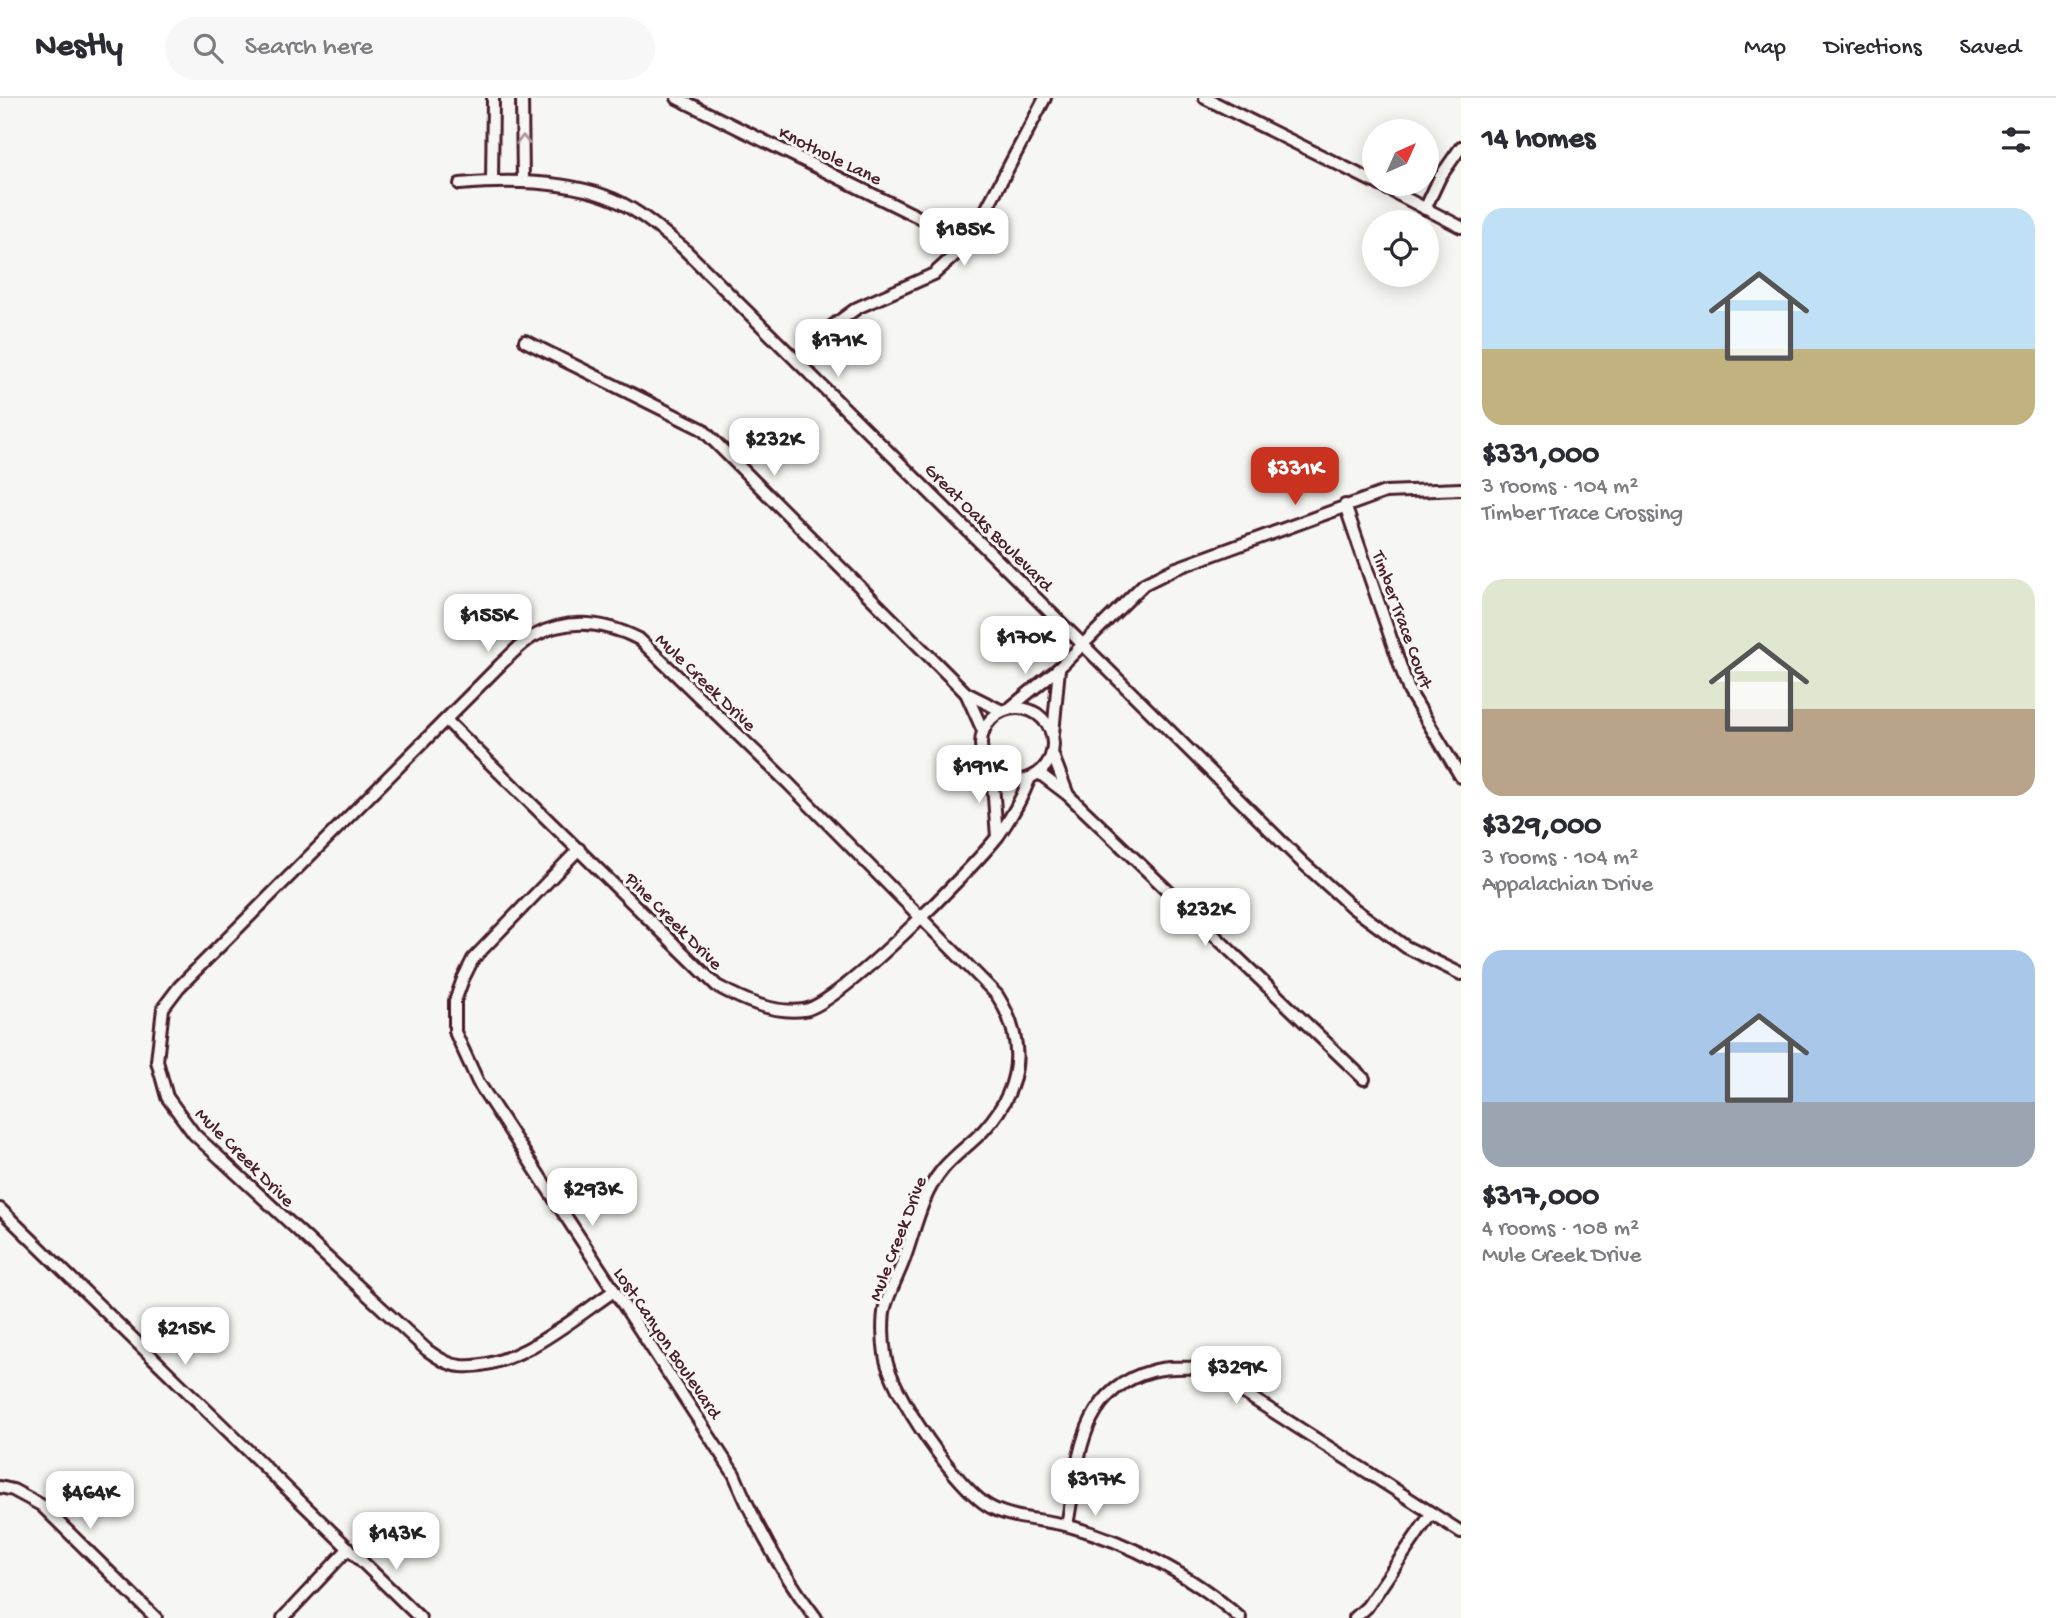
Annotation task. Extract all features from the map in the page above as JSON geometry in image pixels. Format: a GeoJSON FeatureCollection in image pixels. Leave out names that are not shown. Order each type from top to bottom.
{"type":"FeatureCollection","features":[{"type":"Feature","properties":{"kind":"street"},"geometry":{"type":"LineString","coordinates":[[492,182],[493,98]]}},
{"type":"Feature","properties":{"kind":"street"},"geometry":{"type":"LineString","coordinates":[[522,98],[523,182]]}},
{"type":"Feature","properties":{"kind":"street","name":"Knothole Lane"},"geometry":{"type":"LineString","coordinates":[[677,98],[969,242]]}},
{"type":"Feature","properties":{"kind":"street"},"geometry":{"type":"LineString","coordinates":[[797,360],[827,330],[857,308],[875,297],[904,288],[934,274],[969,242],[1045,98]]}},
{"type":"Feature","properties":{"kind":"street"},"geometry":{"type":"LineString","coordinates":[[1205,98],[1229,103],[1362,175]]}},
{"type":"Feature","properties":{"kind":"street"},"geometry":{"type":"LineString","coordinates":[[1425,209],[1440,177],[1461,147]]}},
{"type":"Feature","properties":{"kind":"street","name":"Great Oaks Boulevard"},"geometry":{"type":"LineString","coordinates":[[460,184],[523,182],[606,196],[648,219],[682,247],[797,360],[1303,863],[1353,908],[1406,947],[1461,974]]}},
{"type":"Feature","properties":{"kind":"street"},"geometry":{"type":"LineString","coordinates":[[1400,196],[1461,227]]}},
{"type":"Feature","properties":{"kind":"street"},"geometry":{"type":"LineString","coordinates":[[525,341],[702,429],[966,693],[983,731],[981,752],[992,771],[997,837]]}},
{"type":"Feature","properties":{"kind":"street"},"geometry":{"type":"LineString","coordinates":[[983,731],[994,716],[1006,710],[1059,668],[1144,584],[1174,569],[1385,492],[1461,489]]}},
{"type":"Feature","properties":{"kind":"street","name":"Timber Trace Court"},"geometry":{"type":"LineString","coordinates":[[1345,505],[1409,691],[1461,777]]}},
{"type":"Feature","properties":{"kind":"street","name":"Mule Creek Drive"},"geometry":{"type":"LineString","coordinates":[[614,1291],[527,1349],[492,1364],[459,1366],[442,1360],[426,1350],[194,1134],[167,1097],[157,1061],[163,1008],[189,977],[501,664],[533,636],[566,624],[598,624],[619,629],[639,639],[788,783],[918,918],[997,995],[1014,1029],[1017,1063],[1014,1082],[1006,1100],[985,1129],[941,1170],[923,1206],[885,1309],[885,1357],[901,1395],[950,1471],[971,1495],[992,1509],[1068,1525],[1120,1543],[1154,1559],[1240,1618]]}},
{"type":"Feature","properties":{"kind":"street"},"geometry":{"type":"LineString","coordinates":[[1034,777],[1049,762],[1052,753],[1059,668]]}},
{"type":"Feature","properties":{"kind":"street"},"geometry":{"type":"LineString","coordinates":[[966,693],[1006,710],[1032,711],[1049,726],[1052,737]]}},
{"type":"Feature","properties":{"kind":"street","name":"Pine Creek Drive"},"geometry":{"type":"LineString","coordinates":[[446,720],[717,986],[738,998],[784,1011],[806,1010],[848,986],[997,837],[1034,777]]}},
{"type":"Feature","properties":{"kind":"street"},"geometry":{"type":"LineString","coordinates":[[1052,753],[1068,795]]}},
{"type":"Feature","properties":{"kind":"street"},"geometry":{"type":"LineString","coordinates":[[992,771],[1012,780],[1034,777],[1068,795],[1364,1079]]}},
{"type":"Feature","properties":{"kind":"street","name":"Lost Canyon Boulevard"},"geometry":{"type":"LineString","coordinates":[[579,849],[472,959],[456,1001],[455,1032],[478,1082],[734,1474],[750,1512],[797,1594],[816,1618]]}},
{"type":"Feature","properties":{"kind":"street"},"geometry":{"type":"LineString","coordinates":[[0,1209],[421,1618]]}},
{"type":"Feature","properties":{"kind":"street"},"geometry":{"type":"LineString","coordinates":[[1068,1525],[1086,1426],[1095,1410],[1123,1384],[1139,1375],[1168,1368],[1205,1368],[1461,1532]]}},
{"type":"Feature","properties":{"kind":"street"},"geometry":{"type":"LineString","coordinates":[[0,1488],[13,1490],[41,1505],[156,1618]]}},
{"type":"Feature","properties":{"kind":"street"},"geometry":{"type":"LineString","coordinates":[[1355,1618],[1367,1607],[1431,1514]]}},
{"type":"Feature","properties":{"kind":"street"},"geometry":{"type":"LineString","coordinates":[[283,1618],[349,1548]]}}]}
